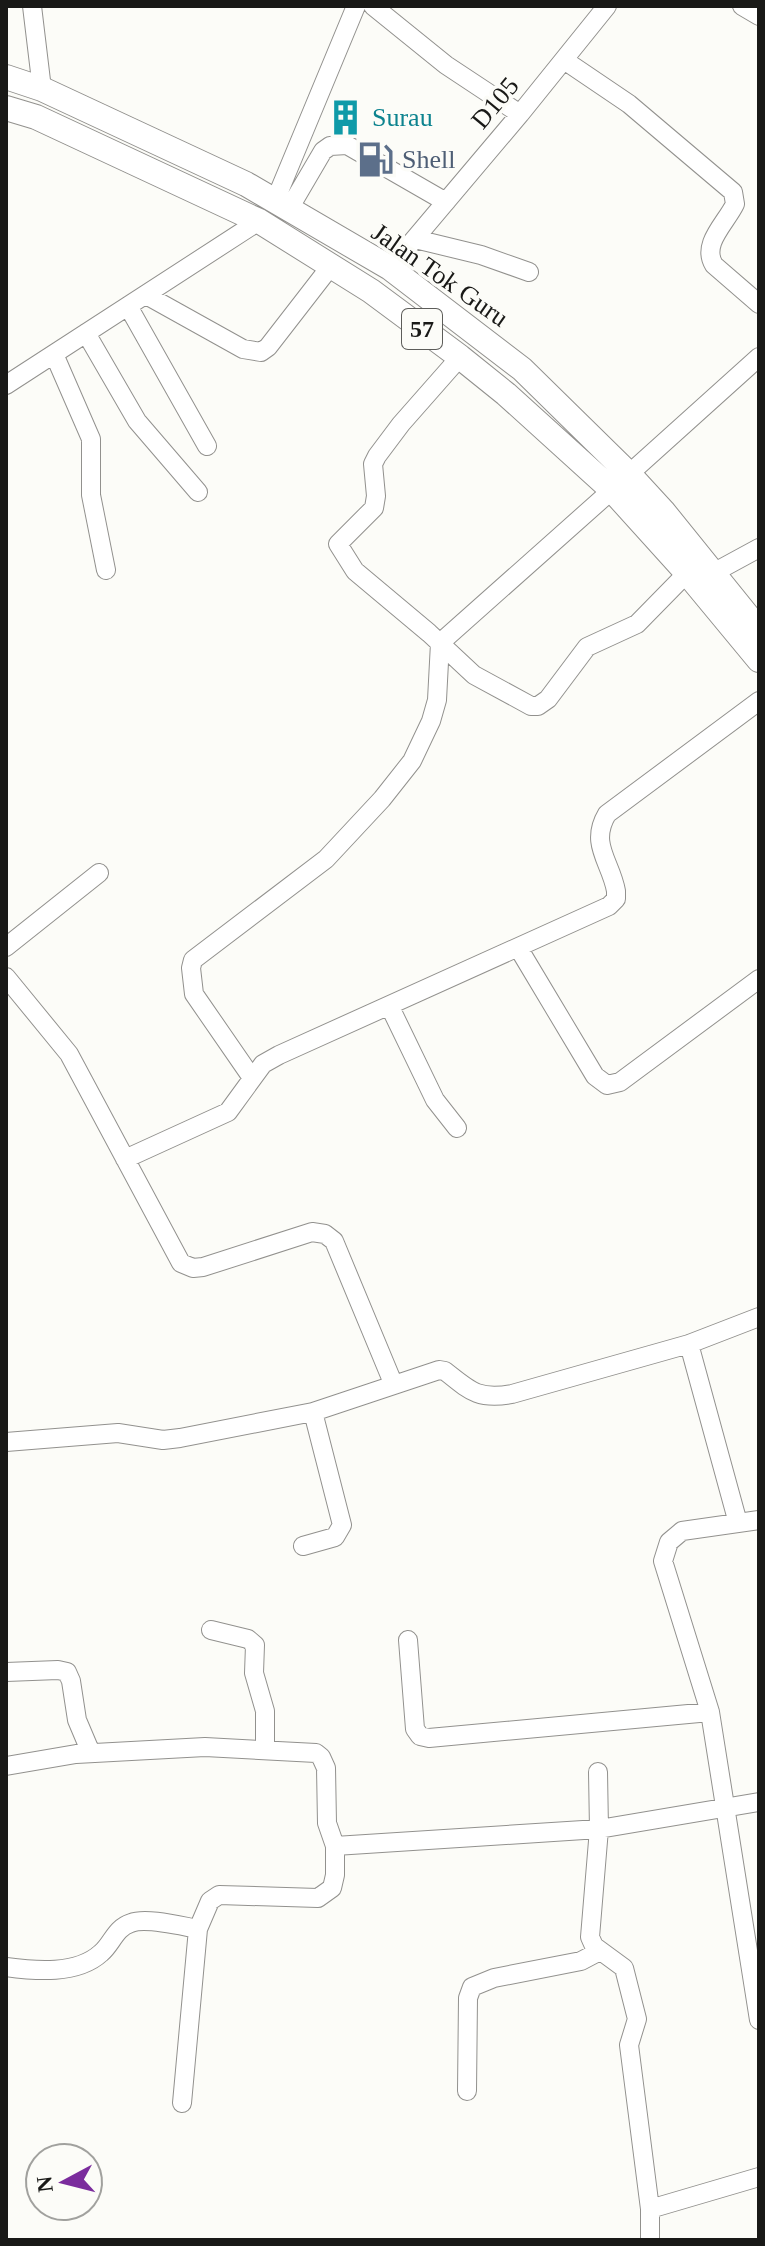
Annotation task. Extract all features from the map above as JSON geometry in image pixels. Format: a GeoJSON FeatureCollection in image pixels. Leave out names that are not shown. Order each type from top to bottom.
{"type":"FeatureCollection","features":[{"type":"Feature","properties":{"kind":"main road","name":"Jalan Tok Guru"},"geometry":{"type":"LineString","coordinates":[[6,77],[42,89],[282,205],[390,268],[522,369],[620,482],[687,573],[759,660]]}},
{"type":"Feature","properties":{"kind":"main road","name":"Jalan Tok Guru"},"geometry":{"type":"LineString","coordinates":[[6,108],[36,117],[259,221],[371,291],[620,482],[713,573],[759,630]]}},
{"type":"Feature","properties":{"kind":"main road"},"geometry":{"type":"LineString","coordinates":[[194,160],[193,174],[200,187],[222,204]]}},
{"type":"Feature","properties":{"kind":"street"},"geometry":{"type":"LineString","coordinates":[[32,6],[42,89]]}},
{"type":"Feature","properties":{"kind":"street"},"geometry":{"type":"LineString","coordinates":[[282,205],[356,6]]}},
{"type":"Feature","properties":{"kind":"street"},"geometry":{"type":"LineString","coordinates":[[373,6],[446,65],[520,114]]}},
{"type":"Feature","properties":{"kind":"street","name":"D105"},"geometry":{"type":"LineString","coordinates":[[390,268],[607,6]]}},
{"type":"Feature","properties":{"kind":"street"},"geometry":{"type":"LineString","coordinates":[[742,6],[759,16]]}},
{"type":"Feature","properties":{"kind":"street"},"geometry":{"type":"LineString","coordinates":[[564,60],[629,104],[733,192],[735,204],[712,244],[710,258],[759,304]]}},
{"type":"Feature","properties":{"kind":"street"},"geometry":{"type":"LineString","coordinates":[[282,205],[323,151],[338,145],[347,145],[446,202]]}},
{"type":"Feature","properties":{"kind":"street"},"geometry":{"type":"LineString","coordinates":[[6,384],[259,221]]}},
{"type":"Feature","properties":{"kind":"street"},"geometry":{"type":"LineString","coordinates":[[415,239],[481,255],[529,272]]}},
{"type":"Feature","properties":{"kind":"street"},"geometry":{"type":"LineString","coordinates":[[146,295],[243,349],[261,352],[330,267]]}},
{"type":"Feature","properties":{"kind":"street"},"geometry":{"type":"LineString","coordinates":[[128,306],[207,446]]}},
{"type":"Feature","properties":{"kind":"street"},"geometry":{"type":"LineString","coordinates":[[86,333],[139,424],[198,492]]}},
{"type":"Feature","properties":{"kind":"street"},"geometry":{"type":"LineString","coordinates":[[54,354],[91,439],[91,495],[106,570]]}},
{"type":"Feature","properties":{"kind":"street"},"geometry":{"type":"LineString","coordinates":[[460,357],[401,424],[373,464],[376,504],[338,544],[355,571],[474,675],[525,704],[538,706],[548,699],[587,647],[637,624],[687,573]]}},
{"type":"Feature","properties":{"kind":"street"},"geometry":{"type":"LineString","coordinates":[[252,1078],[194,994],[191,964],[196,957],[326,859],[382,799],[412,761],[431,721],[437,700],[440,643],[759,357]]}},
{"type":"Feature","properties":{"kind":"street"},"geometry":{"type":"LineString","coordinates":[[713,573],[759,548]]}},
{"type":"Feature","properties":{"kind":"street"},"geometry":{"type":"LineString","coordinates":[[125,1159],[221,1117],[263,1064],[279,1055],[609,906],[616,899],[616,891],[599,841],[607,814],[759,701]]}},
{"type":"Feature","properties":{"kind":"street"},"geometry":{"type":"LineString","coordinates":[[6,947],[99,873]]}},
{"type":"Feature","properties":{"kind":"street"},"geometry":{"type":"LineString","coordinates":[[519,949],[595,1076],[607,1085],[620,1082],[759,979]]}},
{"type":"Feature","properties":{"kind":"street"},"geometry":{"type":"LineString","coordinates":[[6,977],[69,1054],[174,1253],[187,1267],[203,1267],[312,1232],[325,1234],[334,1241],[393,1383]]}},
{"type":"Feature","properties":{"kind":"street"},"geometry":{"type":"LineString","coordinates":[[390,1007],[435,1100],[457,1128]]}},
{"type":"Feature","properties":{"kind":"street"},"geometry":{"type":"LineString","coordinates":[[6,1442],[118,1433],[163,1440],[180,1438],[313,1412],[439,1370],[445,1371],[470,1390],[492,1398],[689,1344],[759,1317]]}},
{"type":"Feature","properties":{"kind":"street"},"geometry":{"type":"LineString","coordinates":[[689,1344],[738,1523]]}},
{"type":"Feature","properties":{"kind":"street"},"geometry":{"type":"LineString","coordinates":[[303,1546],[335,1537],[342,1525],[313,1412]]}},
{"type":"Feature","properties":{"kind":"street"},"geometry":{"type":"LineString","coordinates":[[759,1520],[682,1531],[669,1542],[663,1561],[710,1712],[759,2020]]}},
{"type":"Feature","properties":{"kind":"street"},"geometry":{"type":"LineString","coordinates":[[211,1630],[248,1639],[255,1645],[254,1673],[265,1711],[265,1750]]}},
{"type":"Feature","properties":{"kind":"street"},"geometry":{"type":"LineString","coordinates":[[408,1640],[415,1729],[420,1736],[429,1738],[710,1712]]}},
{"type":"Feature","properties":{"kind":"street"},"geometry":{"type":"LineString","coordinates":[[6,1672],[67,1672],[77,1720],[91,1753]]}},
{"type":"Feature","properties":{"kind":"street"},"geometry":{"type":"LineString","coordinates":[[6,1766],[91,1753],[205,1747],[310,1752],[321,1757],[326,1768],[328,1826],[335,1846],[335,1881],[330,1891],[321,1897],[219,1895],[210,1901],[198,1929],[182,2103]]}},
{"type":"Feature","properties":{"kind":"street"},"geometry":{"type":"LineString","coordinates":[[598,1772],[599,1829],[590,1933],[591,1942],[624,1968],[636,2016],[629,2045],[650,2209],[650,2240]]}},
{"type":"Feature","properties":{"kind":"street"},"geometry":{"type":"LineString","coordinates":[[335,1846],[599,1829],[759,1802]]}},
{"type":"Feature","properties":{"kind":"street"},"geometry":{"type":"LineString","coordinates":[[6,1967],[37,1971],[59,1969],[91,1960],[103,1953],[118,1931],[132,1922],[198,1929]]}},
{"type":"Feature","properties":{"kind":"street"},"geometry":{"type":"LineString","coordinates":[[467,2091],[468,1998],[472,1987],[494,1978],[581,1961],[600,1951]]}},
{"type":"Feature","properties":{"kind":"street"},"geometry":{"type":"LineString","coordinates":[[650,2209],[759,2177]]}},
{"type":"Feature","properties":{"kind":"building","name":"Surau"},"geometry":{"type":"Polygon","coordinates":[[[347,103],[359,111],[346,130],[334,122],[347,103]]]}},
{"type":"Feature","properties":{"kind":"place","name":"Surau"},"geometry":{"type":"Point","coordinates":[346,117]}},
{"type":"Feature","properties":{"kind":"place","name":"Shell"},"geometry":{"type":"Point","coordinates":[376,159]}}]}
